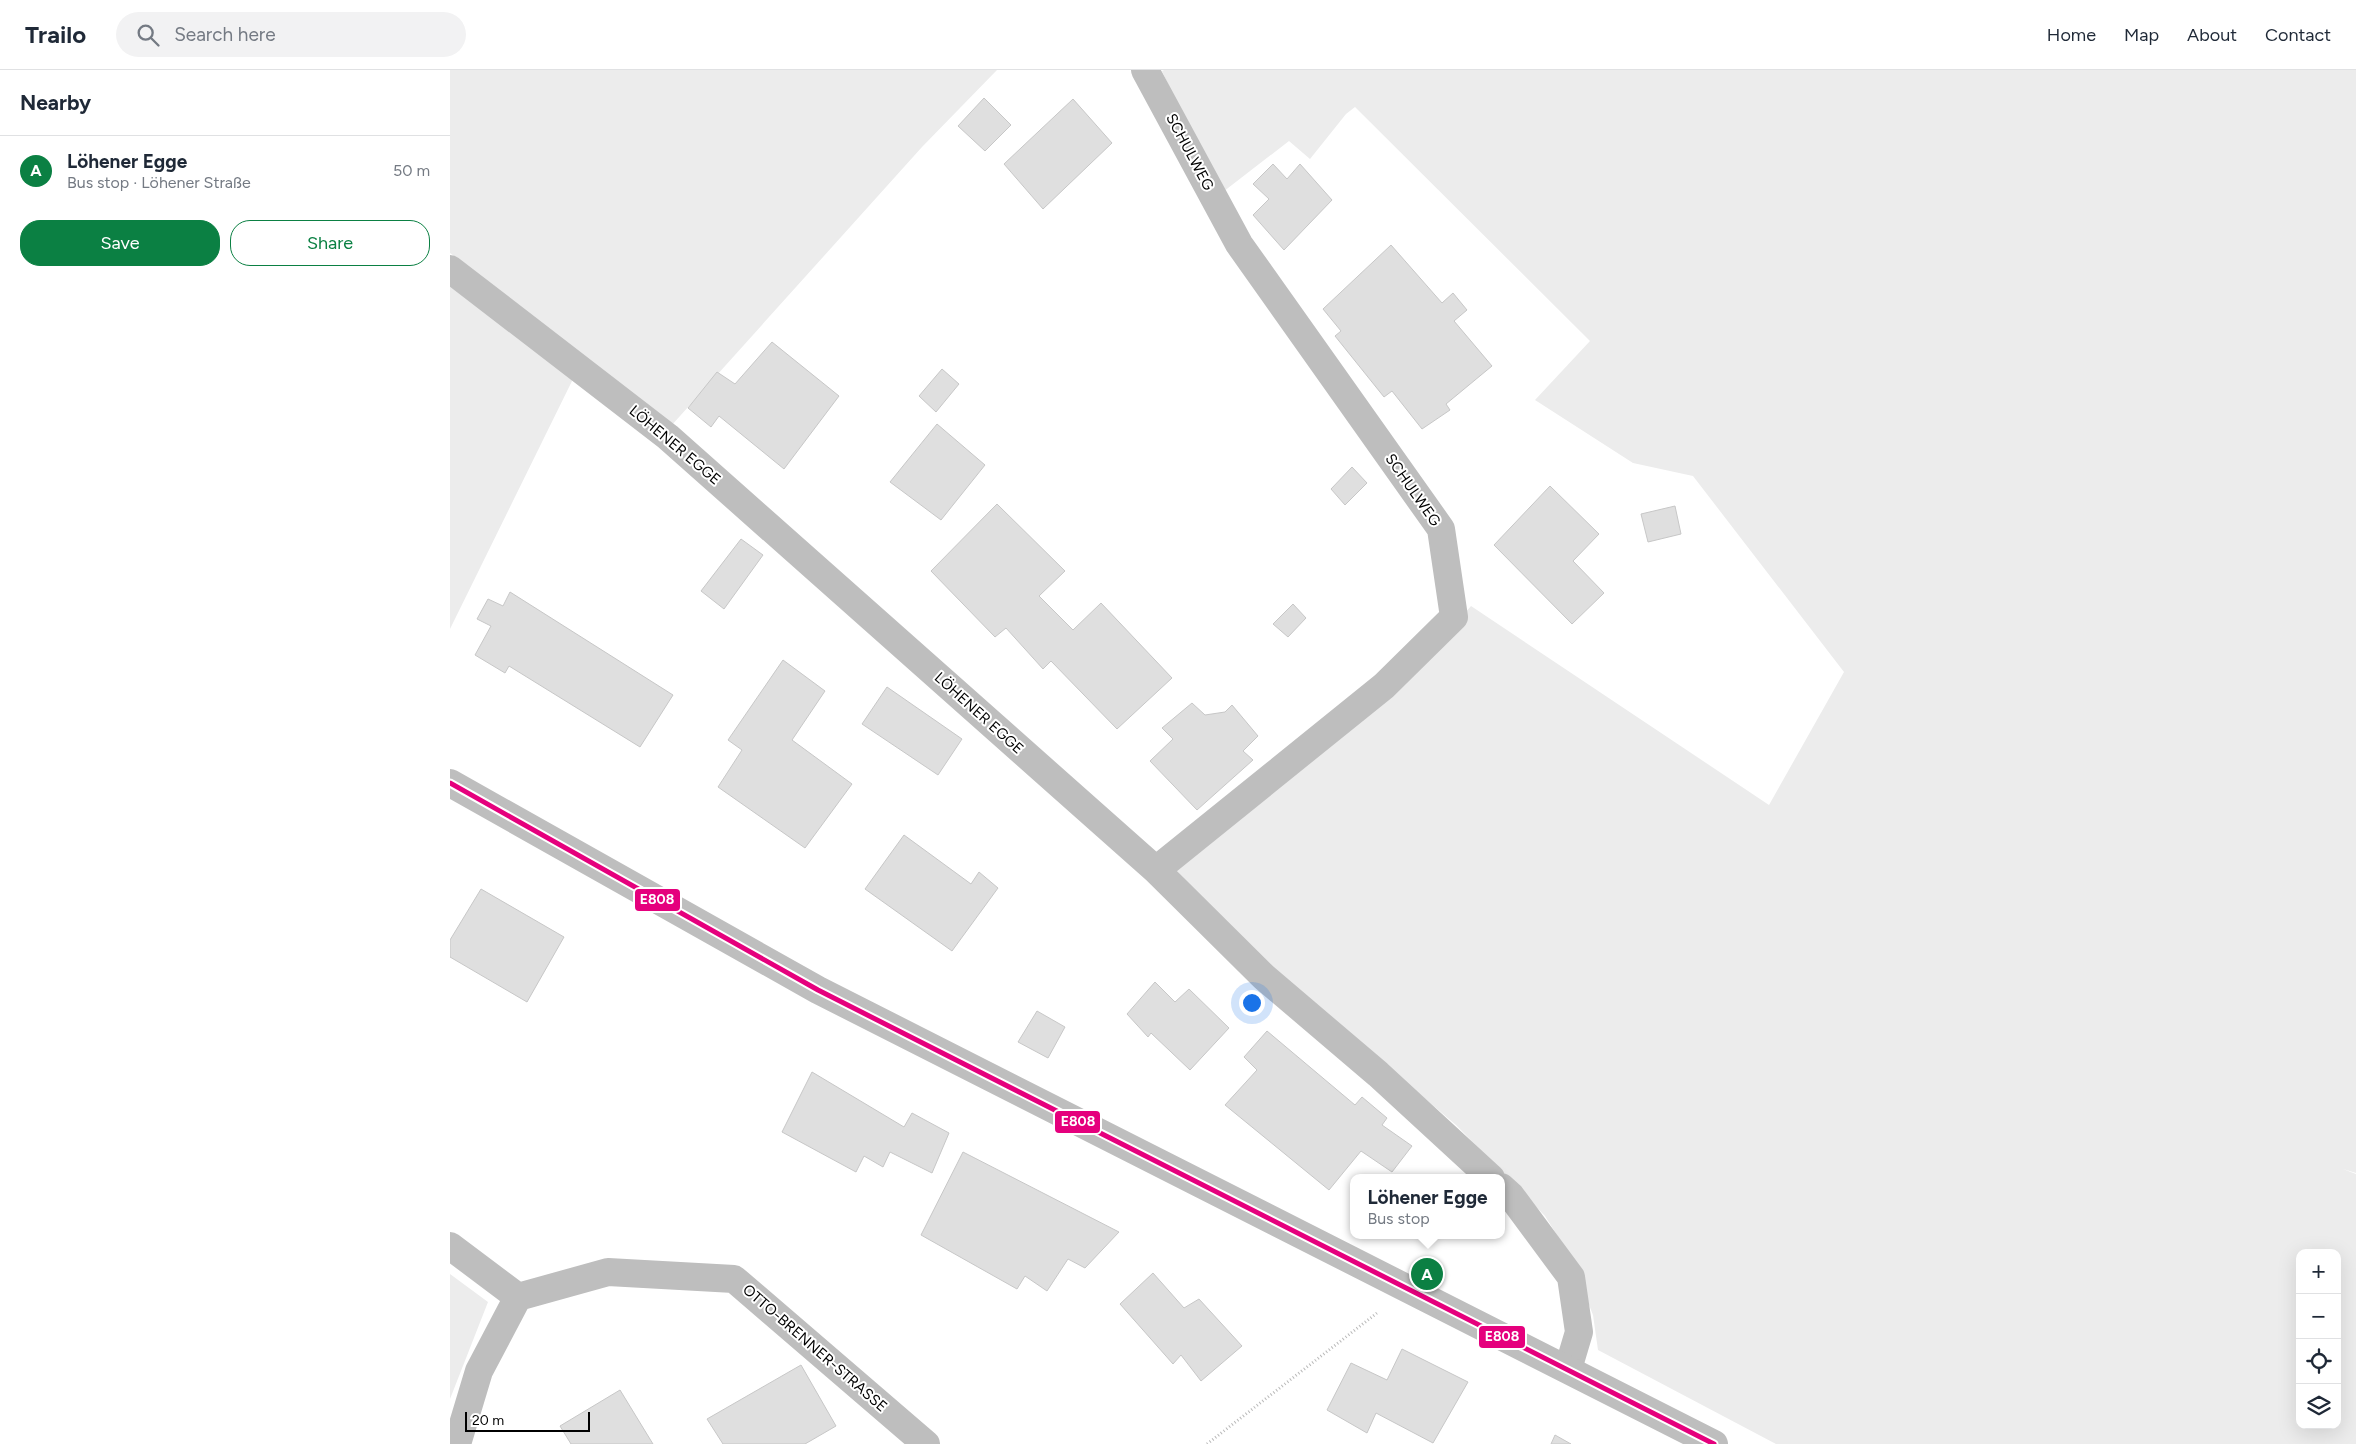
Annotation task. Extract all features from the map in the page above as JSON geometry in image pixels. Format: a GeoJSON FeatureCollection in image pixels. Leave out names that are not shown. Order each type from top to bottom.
{"type":"FeatureCollection","features":[{"type":"Feature","properties":{"kind":"street","name":"SCHULWEG"},"geometry":{"type":"LineString","coordinates":[[1145,70],[1239,244],[1441,529],[1454,617],[1384,686],[1156,870]]}},
{"type":"Feature","properties":{"kind":"street","name":"LÖHENER EGGE"},"geometry":{"type":"LineString","coordinates":[[450,269],[668,437],[1156,870],[1264,977],[1378,1074],[1487,1174]]}},
{"type":"Feature","properties":{"kind":"street"},"geometry":{"type":"LineString","coordinates":[[450,783],[818,990],[1410,1288],[1714,1444]]}},
{"type":"Feature","properties":{"kind":"street"},"geometry":{"type":"LineString","coordinates":[[1505,1191],[1571,1277],[1579,1332],[1568,1369]]}},
{"type":"Feature","properties":{"kind":"street"},"geometry":{"type":"LineString","coordinates":[[450,1246],[518,1297],[479,1371],[457,1444]]}},
{"type":"Feature","properties":{"kind":"street","name":"OTTO-BRENNER-STRASSE"},"geometry":{"type":"LineString","coordinates":[[518,1297],[608,1272],[734,1279],[926,1444]]}},
{"type":"Feature","properties":{"kind":"path"},"geometry":{"type":"LineString","coordinates":[[1208,1444],[1410,1288]]}},
{"type":"Feature","properties":{"kind":"shaded area"},"geometry":{"type":"Polygon","coordinates":[[[450,70],[997,70],[922,147],[671,426],[450,253],[450,70]]]}},
{"type":"Feature","properties":{"kind":"shaded area"},"geometry":{"type":"Polygon","coordinates":[[[2356,70],[2356,1173],[2343,1169],[2356,1174],[2356,1444],[1776,1444],[1598,1350],[1593,1315],[1569,1254],[1545,1216],[1456,1125],[1260,958],[1176,870],[1423,662],[1471,606],[1769,805],[1844,672],[1693,476],[1633,463],[1535,400],[1590,341],[1355,107],[1346,114],[1310,159],[1289,141],[1219,195],[1162,71],[2356,70]]]}},
{"type":"Feature","properties":{"kind":"shaded area"},"geometry":{"type":"Polygon","coordinates":[[[450,286],[573,379],[450,629],[450,286]]]}},
{"type":"Feature","properties":{"kind":"shaded area"},"geometry":{"type":"Polygon","coordinates":[[[450,1274],[488,1302],[450,1399],[450,1274]]]}},
{"type":"Feature","properties":{"kind":"building"},"geometry":{"type":"Polygon","coordinates":[[[984,98],[1011,125],[985,151],[958,126],[984,98]]]}},
{"type":"Feature","properties":{"kind":"building"},"geometry":{"type":"Polygon","coordinates":[[[1073,99],[1112,143],[1043,209],[1004,164],[1073,99]]]}},
{"type":"Feature","properties":{"kind":"building"},"geometry":{"type":"Polygon","coordinates":[[[1273,164],[1287,179],[1300,164],[1332,200],[1284,250],[1253,215],[1269,199],[1253,184],[1273,164]]]}},
{"type":"Feature","properties":{"kind":"building"},"geometry":{"type":"Polygon","coordinates":[[[1391,245],[1442,303],[1453,293],[1467,310],[1454,321],[1492,366],[1446,404],[1450,410],[1422,429],[1392,391],[1384,397],[1335,336],[1341,331],[1323,309],[1391,245]]]}},
{"type":"Feature","properties":{"kind":"building"},"geometry":{"type":"Polygon","coordinates":[[[772,342],[839,396],[784,469],[719,416],[711,427],[688,408],[717,372],[735,384],[772,342]]]}},
{"type":"Feature","properties":{"kind":"building"},"geometry":{"type":"Polygon","coordinates":[[[942,369],[959,384],[936,412],[919,396],[942,369]]]}},
{"type":"Feature","properties":{"kind":"building"},"geometry":{"type":"Polygon","coordinates":[[[937,424],[985,465],[941,520],[890,482],[937,424]]]}},
{"type":"Feature","properties":{"kind":"building"},"geometry":{"type":"Polygon","coordinates":[[[1352,467],[1367,483],[1345,505],[1331,489],[1352,467]]]}},
{"type":"Feature","properties":{"kind":"building"},"geometry":{"type":"Polygon","coordinates":[[[1550,486],[1599,534],[1573,561],[1604,593],[1572,624],[1494,545],[1550,486]]]}},
{"type":"Feature","properties":{"kind":"building"},"geometry":{"type":"Polygon","coordinates":[[[997,504],[1065,571],[1039,596],[1073,630],[1101,603],[1172,678],[1117,729],[1051,661],[1043,669],[1006,628],[995,637],[931,571],[997,504]]]}},
{"type":"Feature","properties":{"kind":"building"},"geometry":{"type":"Polygon","coordinates":[[[1675,506],[1681,534],[1648,542],[1641,514],[1675,506]]]}},
{"type":"Feature","properties":{"kind":"building"},"geometry":{"type":"Polygon","coordinates":[[[741,539],[763,555],[724,609],[701,591],[741,539]]]}},
{"type":"Feature","properties":{"kind":"building"},"geometry":{"type":"Polygon","coordinates":[[[510,592],[673,695],[640,747],[509,666],[505,673],[475,655],[491,626],[477,619],[488,599],[503,606],[510,592]]]}},
{"type":"Feature","properties":{"kind":"building"},"geometry":{"type":"Polygon","coordinates":[[[1293,604],[1306,618],[1288,637],[1273,624],[1293,604]]]}},
{"type":"Feature","properties":{"kind":"building"},"geometry":{"type":"Polygon","coordinates":[[[783,660],[825,691],[792,740],[852,784],[805,848],[718,787],[742,750],[728,740],[783,660]]]}},
{"type":"Feature","properties":{"kind":"building"},"geometry":{"type":"Polygon","coordinates":[[[887,687],[962,739],[938,775],[862,724],[887,687]]]}},
{"type":"Feature","properties":{"kind":"building"},"geometry":{"type":"Polygon","coordinates":[[[1192,703],[1205,715],[1225,712],[1232,705],[1258,736],[1243,751],[1253,760],[1197,810],[1150,761],[1173,739],[1162,728],[1192,703]]]}},
{"type":"Feature","properties":{"kind":"building"},"geometry":{"type":"Polygon","coordinates":[[[904,835],[971,884],[979,872],[998,888],[952,951],[865,889],[904,835]]]}},
{"type":"Feature","properties":{"kind":"building"},"geometry":{"type":"Polygon","coordinates":[[[481,889],[564,937],[527,1002],[450,957],[450,940],[481,889]]]}},
{"type":"Feature","properties":{"kind":"building"},"geometry":{"type":"Polygon","coordinates":[[[1155,982],[1175,1002],[1189,989],[1229,1028],[1190,1070],[1151,1033],[1148,1037],[1127,1014],[1155,982]]]}},
{"type":"Feature","properties":{"kind":"building"},"geometry":{"type":"Polygon","coordinates":[[[1037,1011],[1065,1027],[1048,1058],[1018,1042],[1037,1011]]]}},
{"type":"Feature","properties":{"kind":"building"},"geometry":{"type":"Polygon","coordinates":[[[1267,1031],[1355,1105],[1362,1097],[1387,1118],[1382,1125],[1412,1146],[1392,1172],[1361,1151],[1329,1190],[1225,1105],[1257,1070],[1244,1057],[1267,1031]]]}},
{"type":"Feature","properties":{"kind":"building"},"geometry":{"type":"Polygon","coordinates":[[[812,1072],[904,1127],[912,1113],[949,1133],[932,1173],[890,1152],[883,1167],[864,1156],[856,1172],[782,1132],[812,1072]]]}},
{"type":"Feature","properties":{"kind":"building"},"geometry":{"type":"Polygon","coordinates":[[[963,1152],[1119,1232],[1085,1268],[1068,1259],[1047,1291],[1025,1276],[1017,1289],[921,1235],[963,1152]]]}},
{"type":"Feature","properties":{"kind":"building"},"geometry":{"type":"Polygon","coordinates":[[[1153,1273],[1184,1308],[1199,1299],[1242,1346],[1201,1381],[1181,1355],[1173,1364],[1120,1304],[1153,1273]]]}},
{"type":"Feature","properties":{"kind":"building"},"geometry":{"type":"Polygon","coordinates":[[[1402,1349],[1468,1382],[1433,1443],[1376,1413],[1367,1433],[1327,1410],[1351,1363],[1387,1380],[1402,1349]]]}},
{"type":"Feature","properties":{"kind":"building"},"geometry":{"type":"Polygon","coordinates":[[[801,1365],[836,1426],[805,1444],[723,1444],[707,1419],[801,1365]]]}},
{"type":"Feature","properties":{"kind":"building"},"geometry":{"type":"Polygon","coordinates":[[[620,1390],[653,1444],[571,1444],[560,1426],[620,1390]]]}},
{"type":"Feature","properties":{"kind":"building"},"geometry":{"type":"Polygon","coordinates":[[[1555,1435],[1571,1444],[1551,1444],[1555,1435]]]}},
{"type":"Feature","properties":{"kind":"transit line","name":"E808"},"geometry":{"type":"LineString","coordinates":[[450,783],[818,990],[1714,1444]]}},
{"type":"Feature","properties":{"kind":"place","name":"Löhener Egge"},"geometry":{"type":"Point","coordinates":[1427,1274]}}]}
